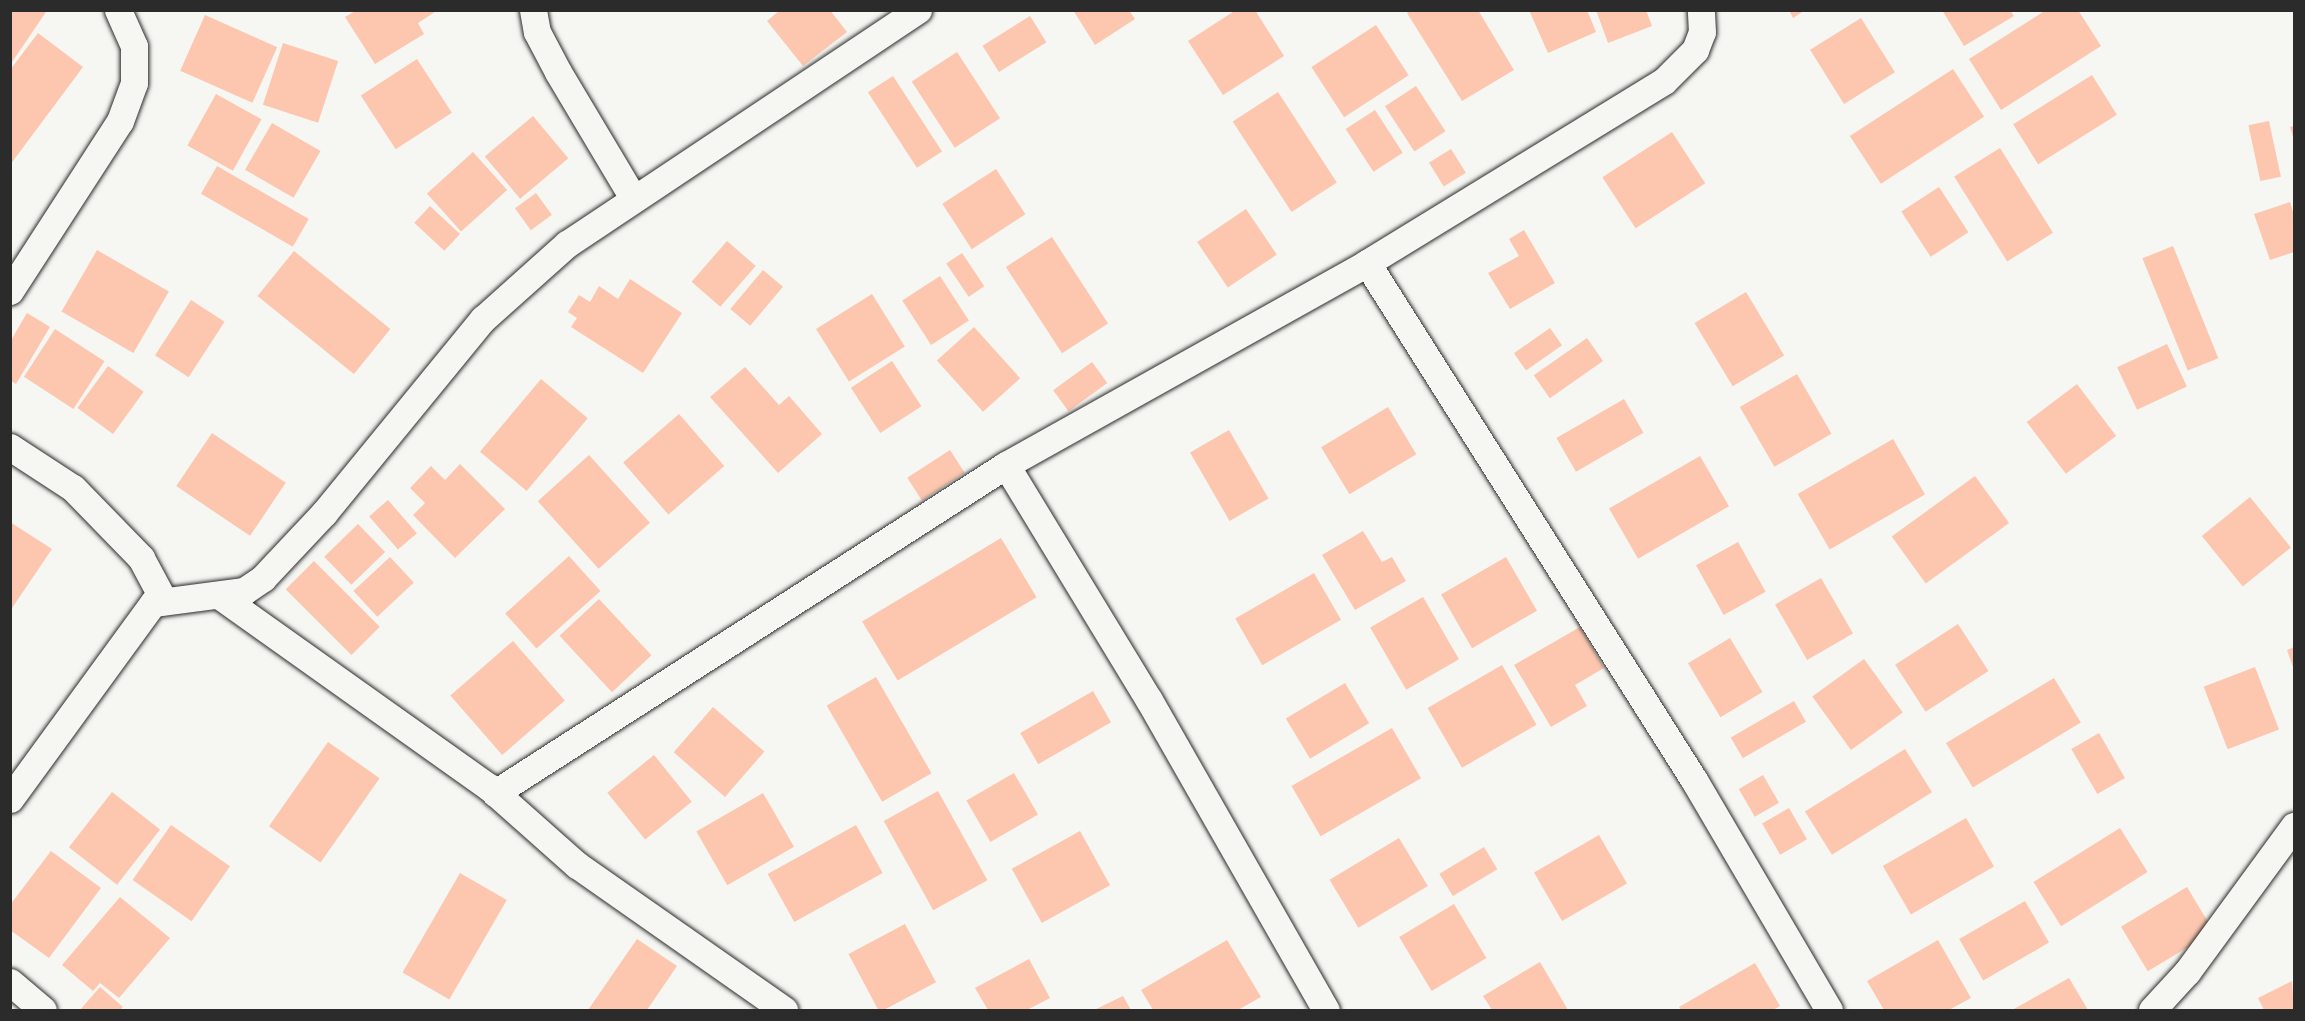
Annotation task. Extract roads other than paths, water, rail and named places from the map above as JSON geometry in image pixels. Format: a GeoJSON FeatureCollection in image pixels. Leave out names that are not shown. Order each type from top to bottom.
{"type":"FeatureCollection","features":[{"type":"Feature","properties":{"kind":"street"},"geometry":{"type":"LineString","coordinates":[[10,291],[120,121],[134,83],[134,46],[118,10]]}},
{"type":"Feature","properties":{"kind":"street"},"geometry":{"type":"LineString","coordinates":[[533,10],[537,32],[558,72],[633,198]]}},
{"type":"Feature","properties":{"kind":"street"},"geometry":{"type":"LineString","coordinates":[[10,799],[127,634],[153,603],[164,600],[220,596],[244,591],[263,578],[324,513],[483,319],[567,244],[918,10]]}},
{"type":"Feature","properties":{"kind":"street"},"geometry":{"type":"LineString","coordinates":[[495,793],[1006,465],[1367,263],[1664,81],[1695,50],[1702,32],[1701,10]]}},
{"type":"Feature","properties":{"kind":"street"},"geometry":{"type":"LineString","coordinates":[[1367,263],[1682,760],[1829,1011]]}},
{"type":"Feature","properties":{"kind":"street"},"geometry":{"type":"LineString","coordinates":[[10,447],[73,488],[141,558],[164,600]]}},
{"type":"Feature","properties":{"kind":"street"},"geometry":{"type":"LineString","coordinates":[[1006,465],[1149,700],[1326,1011]]}},
{"type":"Feature","properties":{"kind":"street"},"geometry":{"type":"LineString","coordinates":[[220,596],[495,793],[576,865],[726,974],[784,1011]]}},
{"type":"Feature","properties":{"kind":"street"},"geometry":{"type":"LineString","coordinates":[[2152,1011],[2187,972],[2295,826]]}},
{"type":"Feature","properties":{"kind":"street"},"geometry":{"type":"LineString","coordinates":[[10,982],[43,1011]]}}]}
